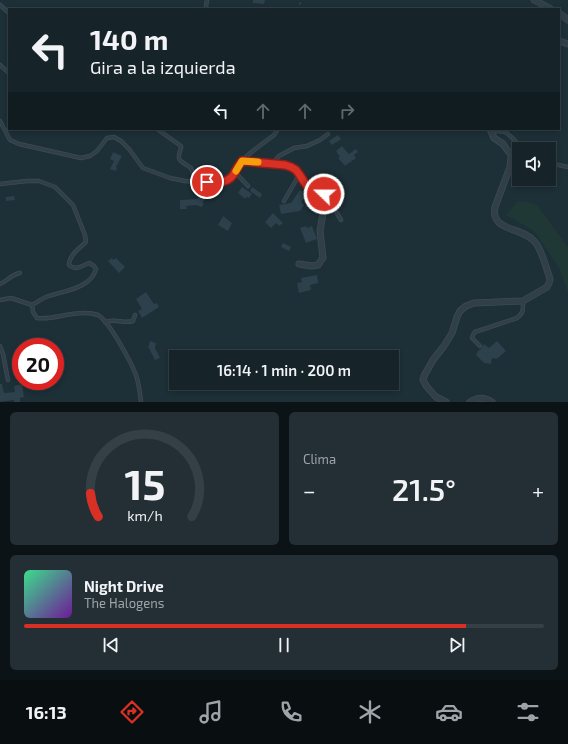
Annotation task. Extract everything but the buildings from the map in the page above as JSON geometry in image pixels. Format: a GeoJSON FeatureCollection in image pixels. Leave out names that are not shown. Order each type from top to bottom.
{"type":"FeatureCollection","features":[{"type":"Feature","properties":{"kind":"street"},"geometry":{"type":"LineString","coordinates":[[534,0],[549,8]]}},
{"type":"Feature","properties":{"kind":"street"},"geometry":{"type":"LineString","coordinates":[[560,14],[568,20]]}},
{"type":"Feature","properties":{"kind":"street"},"geometry":{"type":"LineString","coordinates":[[446,402],[436,396],[427,387],[423,380],[433,360],[452,333],[460,311],[466,306],[474,304],[523,300],[547,286],[550,279],[536,242],[521,232],[504,226],[498,222],[495,216],[495,207],[510,167],[511,154],[494,138],[491,130]]}},
{"type":"Feature","properties":{"kind":"street"},"geometry":{"type":"LineString","coordinates":[[242,161],[285,165],[296,170],[322,208],[323,213],[320,231],[323,258],[318,265],[312,266],[299,264]]}},
{"type":"Feature","properties":{"kind":"street"},"geometry":{"type":"LineString","coordinates":[[470,402],[481,398],[492,402]]}},
{"type":"Feature","properties":{"kind":"lane"},"geometry":{"type":"LineString","coordinates":[[0,4],[8,12]]}},
{"type":"Feature","properties":{"kind":"lane"},"geometry":{"type":"LineString","coordinates":[[0,65],[8,72]]}},
{"type":"Feature","properties":{"kind":"lane"},"geometry":{"type":"LineString","coordinates":[[0,121],[10,140],[19,144],[81,158],[90,156],[97,151],[107,138],[114,136],[129,149],[143,168],[170,178],[196,182],[229,180],[242,161],[274,135],[277,130]]}},
{"type":"Feature","properties":{"kind":"lane"},"geometry":{"type":"LineString","coordinates":[[158,130],[181,146],[178,159],[180,162],[191,168],[196,182]]}},
{"type":"Feature","properties":{"kind":"lane"},"geometry":{"type":"LineString","coordinates":[[491,130],[502,131],[516,142]]}},
{"type":"Feature","properties":{"kind":"lane"},"geometry":{"type":"LineString","coordinates":[[272,164],[279,156],[294,148],[307,146],[320,140],[328,134]]}},
{"type":"Feature","properties":{"kind":"lane"},"geometry":{"type":"LineString","coordinates":[[556,164],[568,167]]}},
{"type":"Feature","properties":{"kind":"lane"},"geometry":{"type":"LineString","coordinates":[[235,172],[248,186]]}},
{"type":"Feature","properties":{"kind":"lane"},"geometry":{"type":"LineString","coordinates":[[284,201],[299,174]]}},
{"type":"Feature","properties":{"kind":"lane"},"geometry":{"type":"LineString","coordinates":[[0,184],[39,181],[55,188],[73,205],[86,235],[86,242],[72,255],[69,260],[69,265],[76,268],[89,263],[96,269],[95,274],[91,279],[82,285],[45,297],[32,305]]}},
{"type":"Feature","properties":{"kind":"lane"},"geometry":{"type":"LineString","coordinates":[[313,195],[324,194],[329,197],[341,220]]}},
{"type":"Feature","properties":{"kind":"lane"},"geometry":{"type":"LineString","coordinates":[[0,284],[6,281],[13,274],[20,273]]}},
{"type":"Feature","properties":{"kind":"lane"},"geometry":{"type":"LineString","coordinates":[[0,298],[11,298],[32,305]]}},
{"type":"Feature","properties":{"kind":"lane"},"geometry":{"type":"LineString","coordinates":[[480,346],[472,338],[472,335],[475,332],[517,318],[523,311],[523,300]]}},
{"type":"Feature","properties":{"kind":"lane"},"geometry":{"type":"LineString","coordinates":[[32,305],[33,312],[37,318],[45,319],[86,313],[98,315],[118,340],[136,374],[141,402]]}},
{"type":"Feature","properties":{"kind":"lane"},"geometry":{"type":"LineString","coordinates":[[105,322],[111,320],[130,322],[133,321],[135,315]]}},
{"type":"Feature","properties":{"kind":"lane"},"geometry":{"type":"LineString","coordinates":[[0,346],[8,380]]}},
{"type":"Feature","properties":{"kind":"green space"},"geometry":{"type":"Polygon","coordinates":[[[518,201],[536,204],[568,247],[568,293],[559,268],[534,231],[506,215],[518,201]]]}},
{"type":"Feature","properties":{"kind":"slow traffic"},"geometry":{"type":"LineString","coordinates":[[236,171],[242,161],[258,162]]}},
{"type":"Feature","properties":{"kind":"route"},"geometry":{"type":"LineString","coordinates":[[207,182],[229,180],[242,161],[285,165],[296,170],[313,195],[324,194]]}}]}
